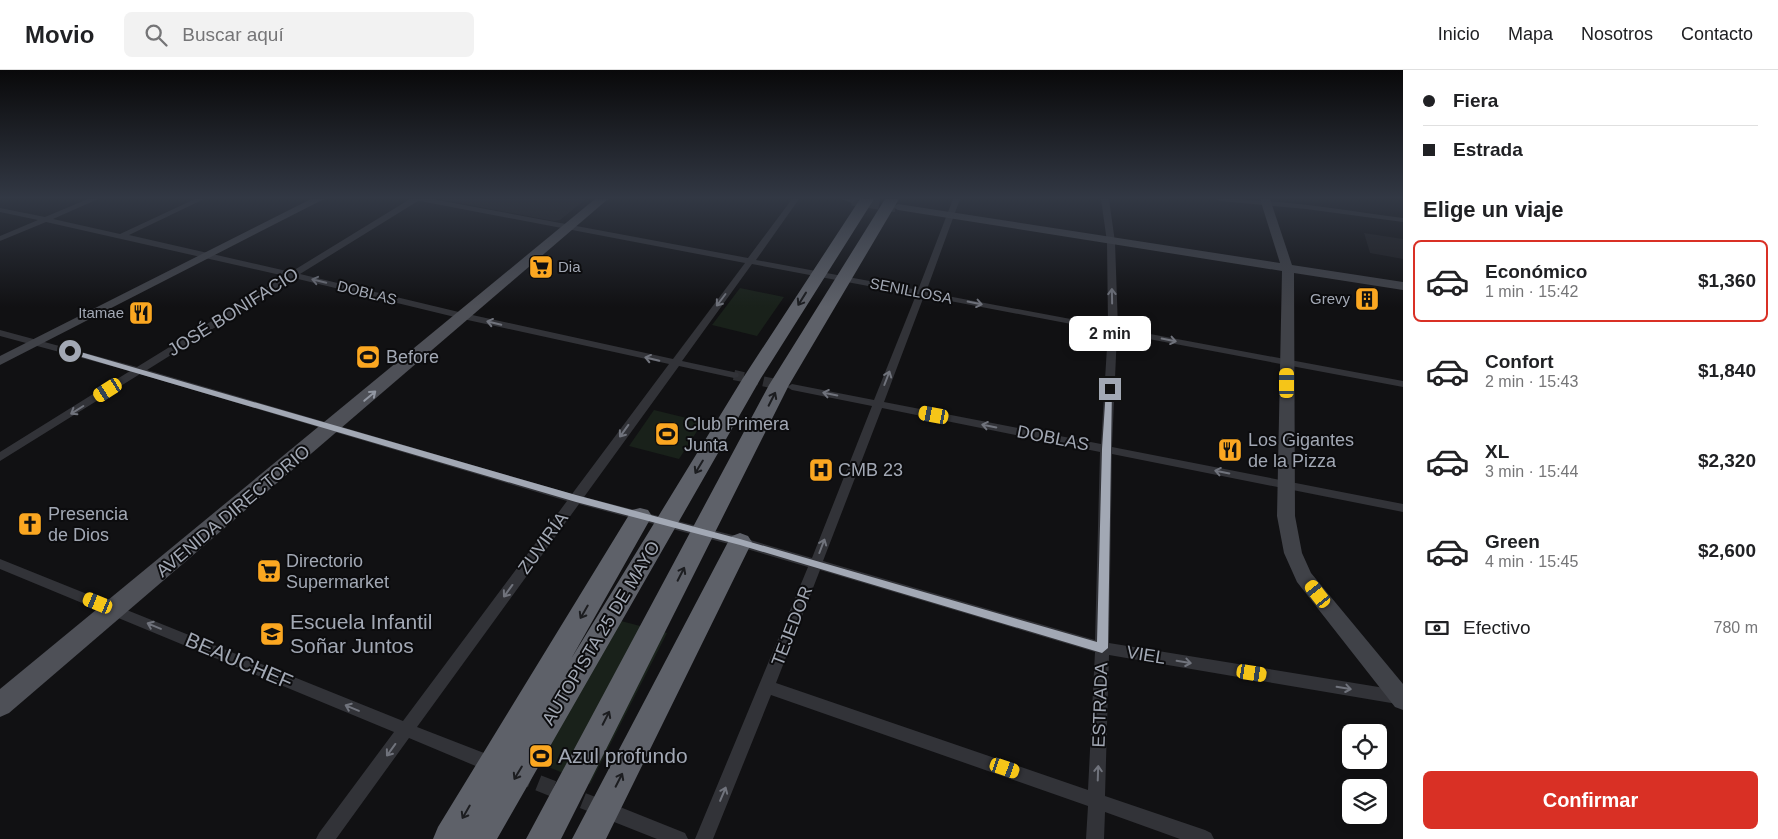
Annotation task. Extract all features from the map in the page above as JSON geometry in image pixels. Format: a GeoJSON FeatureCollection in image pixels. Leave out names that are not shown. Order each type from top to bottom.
{"type":"FeatureCollection","features":[{"type":"Feature","properties":{"kind":"highway","name":"AUTOPISTA 25 DE MAYO"},"geometry":{"type":"LineString","coordinates":[[479,839],[835,235]]}},
{"type":"Feature","properties":{"kind":"highway"},"geometry":{"type":"LineString","coordinates":[[543,839],[779,385],[875,235]]}},
{"type":"Feature","properties":{"kind":"highway"},"geometry":{"type":"LineString","coordinates":[[450,839],[640,516]]}},
{"type":"Feature","properties":{"kind":"highway"},"geometry":{"type":"LineString","coordinates":[[589,839],[740,542]]}},
{"type":"Feature","properties":{"kind":"main road"},"geometry":{"type":"LineString","coordinates":[[0,361],[249,235]]}},
{"type":"Feature","properties":{"kind":"main road","name":"AVENIDA DIRECTORIO"},"geometry":{"type":"LineString","coordinates":[[0,706],[561,235]]}},
{"type":"Feature","properties":{"kind":"main road"},"geometry":{"type":"LineString","coordinates":[[1067,235],[1403,286]]}},
{"type":"Feature","properties":{"kind":"main road"},"geometry":{"type":"LineString","coordinates":[[1277,235],[1288,270],[1286,516],[1296,564],[1304,577],[1402,698]]}},
{"type":"Feature","properties":{"kind":"street","name":"DOBLAS"},"geometry":{"type":"LineString","coordinates":[[110,235],[209,255],[463,316],[734,375]]}},
{"type":"Feature","properties":{"kind":"street"},"geometry":{"type":"LineString","coordinates":[[119,237],[124,235]]}},
{"type":"Feature","properties":{"kind":"street","name":"JOSÉ BONIFACIO"},"geometry":{"type":"LineString","coordinates":[[0,457],[357,235]]}},
{"type":"Feature","properties":{"kind":"street","name":"SENILLOSA"},"geometry":{"type":"LineString","coordinates":[[612,235],[1113,329],[1287,364],[1403,384]]}},
{"type":"Feature","properties":{"kind":"street","name":"ZUVIRÍA"},"geometry":{"type":"LineString","coordinates":[[325,839],[769,235]]}},
{"type":"Feature","properties":{"kind":"street","name":"TEJEDOR"},"geometry":{"type":"LineString","coordinates":[[704,839],[768,687],[919,292],[943,235]]}},
{"type":"Feature","properties":{"kind":"street","name":"ESTRADA"},"geometry":{"type":"LineString","coordinates":[[1095,839],[1102,648],[1106,449],[1113,329],[1110,235]]}},
{"type":"Feature","properties":{"kind":"street","name":"VIEL"},"geometry":{"type":"LineString","coordinates":[[0,333],[140,371],[576,498],[740,542],[1102,648],[1402,698]]}},
{"type":"Feature","properties":{"kind":"street","name":"DOBLAS"},"geometry":{"type":"LineString","coordinates":[[792,387],[1403,508]]}},
{"type":"Feature","properties":{"kind":"street","name":"BEAUCHEF"},"geometry":{"type":"LineString","coordinates":[[0,564],[478,759]]}},
{"type":"Feature","properties":{"kind":"street"},"geometry":{"type":"LineString","coordinates":[[768,687],[1205,839]]}},
{"type":"Feature","properties":{"kind":"street"},"geometry":{"type":"LineString","coordinates":[[610,812],[679,839]]}},
{"type":"Feature","properties":{"kind":"shaded area"},"geometry":{"type":"Polygon","coordinates":[[[1365,235],[1403,239],[1403,259],[1370,253],[1365,235]]]}},
{"type":"Feature","properties":{"kind":"shaded area"},"geometry":{"type":"Polygon","coordinates":[[[740,288],[784,297],[757,336],[712,325],[740,288]]]}},
{"type":"Feature","properties":{"kind":"shaded area","name":"Club Primera Junta"},"geometry":{"type":"Polygon","coordinates":[[[654,410],[703,422],[679,459],[629,446],[654,410]]]}},
{"type":"Feature","properties":{"kind":"shaded area"},"geometry":{"type":"Polygon","coordinates":[[[602,616],[667,633],[590,784],[519,755],[602,616]]]}},
{"type":"Feature","properties":{"kind":"tunnel"},"geometry":{"type":"LineString","coordinates":[[734,375],[785,386]]}},
{"type":"Feature","properties":{"kind":"tunnel"},"geometry":{"type":"LineString","coordinates":[[516,774],[604,809]]}},
{"type":"Feature","properties":{"kind":"place","name":"Dia"},"geometry":{"type":"Point","coordinates":[541,267]}},
{"type":"Feature","properties":{"kind":"place","name":"Grevy"},"geometry":{"type":"Point","coordinates":[1367,299]}},
{"type":"Feature","properties":{"kind":"place","name":"Itamae"},"geometry":{"type":"Point","coordinates":[141,313]}},
{"type":"Feature","properties":{"kind":"place","name":"Before"},"geometry":{"type":"Point","coordinates":[368,357]}},
{"type":"Feature","properties":{"kind":"place","name":"Club Primera Junta"},"geometry":{"type":"Point","coordinates":[667,434]}},
{"type":"Feature","properties":{"kind":"place","name":"Los Gigantes de la Pizza"},"geometry":{"type":"Point","coordinates":[1230,450]}},
{"type":"Feature","properties":{"kind":"place","name":"CMB 23"},"geometry":{"type":"Point","coordinates":[821,470]}},
{"type":"Feature","properties":{"kind":"place","name":"Presencia de Dios"},"geometry":{"type":"Point","coordinates":[30,524]}},
{"type":"Feature","properties":{"kind":"place","name":"Directorio Supermarket"},"geometry":{"type":"Point","coordinates":[269,571]}},
{"type":"Feature","properties":{"kind":"place","name":"Escuela Infantil Soñar Juntos"},"geometry":{"type":"Point","coordinates":[272,634]}},
{"type":"Feature","properties":{"kind":"place","name":"Azul profundo"},"geometry":{"type":"Point","coordinates":[541,756]}},
{"type":"Feature","properties":{"kind":"route"},"geometry":{"type":"LineString","coordinates":[[70,351],[576,498],[740,542],[1102,648],[1106,449],[1110,389]]}}]}
